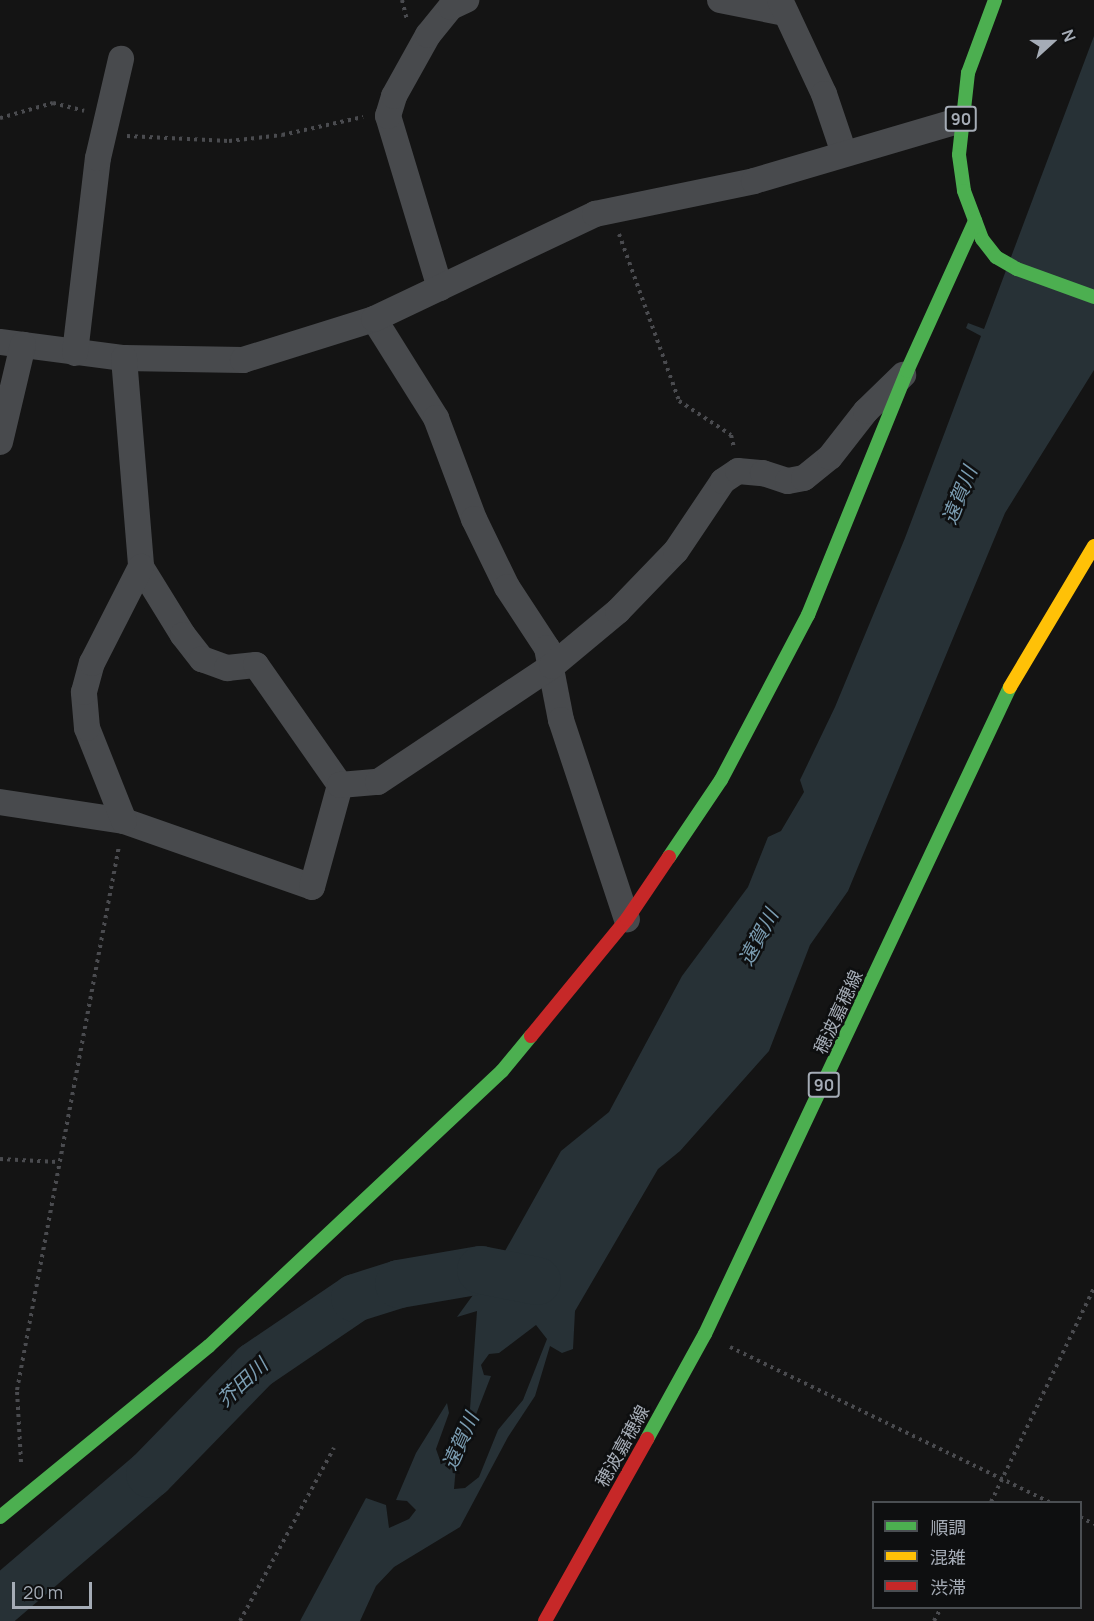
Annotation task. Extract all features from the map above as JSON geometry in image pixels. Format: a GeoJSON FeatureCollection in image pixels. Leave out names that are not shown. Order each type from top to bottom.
{"type":"FeatureCollection","features":[{"type":"Feature","properties":{"kind":"street"},"geometry":{"type":"LineString","coordinates":[[440,288],[388,116],[394,96],[428,35],[451,7],[466,0]]}},
{"type":"Feature","properties":{"kind":"street"},"geometry":{"type":"LineString","coordinates":[[720,0],[783,7],[824,94],[844,153]]}},
{"type":"Feature","properties":{"kind":"street","name":"90"},"geometry":{"type":"LineString","coordinates":[[994,0],[968,73],[961,120],[959,155],[964,191],[982,239],[996,257],[1017,269],[1094,297]]}},
{"type":"Feature","properties":{"kind":"street"},"geometry":{"type":"LineString","coordinates":[[75,353],[105,127],[121,59]]}},
{"type":"Feature","properties":{"kind":"street"},"geometry":{"type":"LineString","coordinates":[[0,442],[12,343],[124,358],[243,360],[374,319],[595,214],[754,182],[844,153],[961,120]]}},
{"type":"Feature","properties":{"kind":"street"},"geometry":{"type":"LineString","coordinates":[[0,1517],[209,1346],[502,1071],[627,919],[721,780],[808,615],[907,371],[975,221]]}},
{"type":"Feature","properties":{"kind":"street"},"geometry":{"type":"LineString","coordinates":[[374,319],[436,418],[474,519],[507,587],[547,648],[561,720],[627,919]]}},
{"type":"Feature","properties":{"kind":"street"},"geometry":{"type":"LineString","coordinates":[[124,358],[141,567],[183,635],[202,659],[227,668],[256,665],[340,785]]}},
{"type":"Feature","properties":{"kind":"street"},"geometry":{"type":"LineString","coordinates":[[340,785],[378,782],[552,666],[644,586],[676,551],[723,481],[738,471],[763,473],[788,482],[810,474],[907,371]]}},
{"type":"Feature","properties":{"kind":"street","name":"穂波嘉穂線"},"geometry":{"type":"LineString","coordinates":[[545,1621],[705,1335],[995,713],[1094,546]]}},
{"type":"Feature","properties":{"kind":"street"},"geometry":{"type":"LineString","coordinates":[[124,821],[87,728],[84,692],[92,663],[141,567]]}},
{"type":"Feature","properties":{"kind":"street"},"geometry":{"type":"LineString","coordinates":[[0,802],[124,821],[312,887],[340,785]]}},
{"type":"Feature","properties":{"kind":"path"},"geometry":{"type":"LineString","coordinates":[[0,118],[53,103],[105,127],[229,141],[282,135],[357,117],[388,116]]}},
{"type":"Feature","properties":{"kind":"path"},"geometry":{"type":"LineString","coordinates":[[610,211],[679,401],[731,435],[738,471]]}},
{"type":"Feature","properties":{"kind":"path"},"geometry":{"type":"LineString","coordinates":[[23,1499],[17,1390],[58,1162],[124,821]]}},
{"type":"Feature","properties":{"kind":"path"},"geometry":{"type":"LineString","coordinates":[[0,1159],[58,1162]]}},
{"type":"Feature","properties":{"kind":"path"},"geometry":{"type":"LineString","coordinates":[[992,1501],[1094,1288]]}},
{"type":"Feature","properties":{"kind":"path"},"geometry":{"type":"LineString","coordinates":[[705,1335],[1045,1501]]}},
{"type":"Feature","properties":{"kind":"path"},"geometry":{"type":"LineString","coordinates":[[240,1621],[334,1448]]}},
{"type":"Feature","properties":{"kind":"water","name":"遠賀川"},"geometry":{"type":"Polygon","coordinates":[[[1094,36],[1094,370],[1005,513],[848,891],[810,945],[769,1051],[680,1151],[658,1169],[575,1311],[573,1349],[562,1353],[550,1346],[535,1396],[508,1437],[460,1527],[394,1567],[376,1586],[360,1621],[300,1621],[366,1498],[386,1505],[389,1528],[409,1519],[416,1510],[407,1501],[396,1500],[416,1453],[447,1403],[449,1413],[436,1449],[441,1463],[452,1451],[470,1409],[477,1311],[457,1317],[505,1251],[561,1151],[609,1112],[682,976],[748,887],[768,837],[781,831],[804,792],[800,780],[835,707],[905,538],[981,336],[966,328],[968,323],[984,329],[1094,36]],[[536,1325],[499,1353],[489,1354],[481,1365],[484,1375],[491,1376],[456,1466],[454,1489],[465,1488],[479,1477],[498,1430],[523,1400],[547,1339],[536,1325]]]}},
{"type":"Feature","properties":{"kind":"waterway","name":"芥田川"},"geometry":{"type":"LineString","coordinates":[[0,1602],[150,1474],[255,1366],[355,1298],[399,1284],[481,1270],[537,1281]]}},
{"type":"Feature","properties":{"kind":"traffic: fast"},"geometry":{"type":"LineString","coordinates":[[995,0],[968,73],[959,155],[964,191],[982,239],[996,257],[1017,269],[1094,297]]}},
{"type":"Feature","properties":{"kind":"traffic: fast"},"geometry":{"type":"LineString","coordinates":[[669,857],[721,780],[808,615],[907,371],[975,221]]}},
{"type":"Feature","properties":{"kind":"traffic: fast"},"geometry":{"type":"LineString","coordinates":[[647,1439],[705,1334],[1010,687]]}},
{"type":"Feature","properties":{"kind":"traffic: fast"},"geometry":{"type":"LineString","coordinates":[[0,1517],[209,1346],[502,1071],[531,1036]]}},
{"type":"Feature","properties":{"kind":"traffic: slow"},"geometry":{"type":"LineString","coordinates":[[1010,687],[1094,546]]}},
{"type":"Feature","properties":{"kind":"traffic: jam"},"geometry":{"type":"LineString","coordinates":[[531,1036],[627,919],[669,857]]}},
{"type":"Feature","properties":{"kind":"traffic: jam"},"geometry":{"type":"LineString","coordinates":[[545,1621],[647,1439]]}}]}
